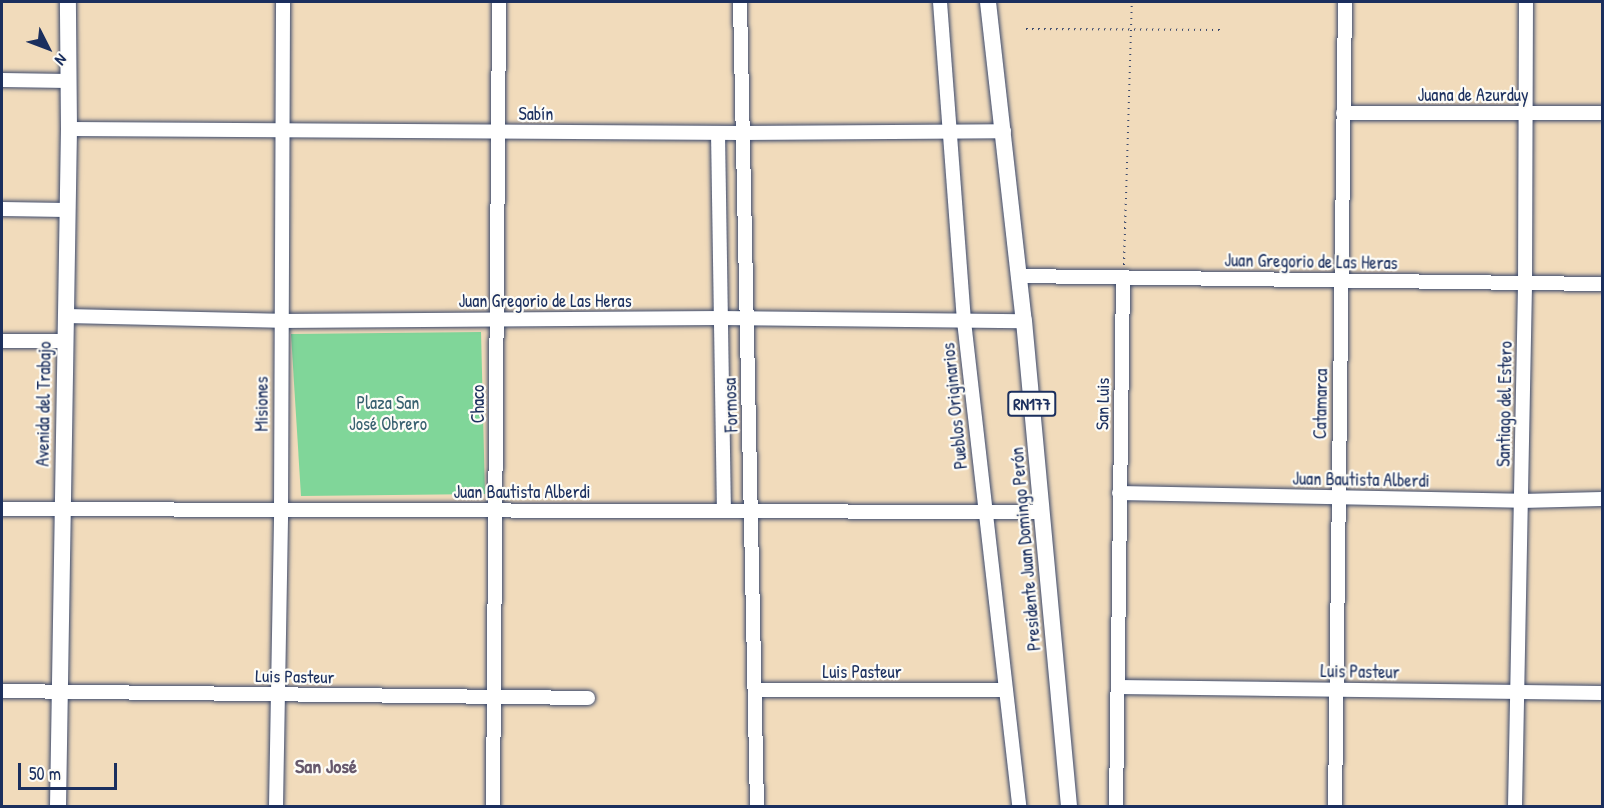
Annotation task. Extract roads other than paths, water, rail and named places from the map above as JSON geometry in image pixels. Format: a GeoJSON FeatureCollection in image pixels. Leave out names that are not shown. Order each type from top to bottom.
{"type":"FeatureCollection","features":[{"type":"Feature","properties":{"kind":"main road","name":"Avenida del Trabajo"},"geometry":{"type":"LineString","coordinates":[[58,807],[69,129],[68,2]]}},
{"type":"Feature","properties":{"kind":"main road","name":"Presidente Juan Domingo Perón"},"geometry":{"type":"LineString","coordinates":[[988,2],[1024,321],[1069,807]]}},
{"type":"Feature","properties":{"kind":"street","name":"Misiones"},"geometry":{"type":"LineString","coordinates":[[276,807],[276,694],[281,509],[279,321],[283,2]]}},
{"type":"Feature","properties":{"kind":"street","name":"Chaco"},"geometry":{"type":"LineString","coordinates":[[493,807],[499,2]]}},
{"type":"Feature","properties":{"kind":"street","name":"Formosa"},"geometry":{"type":"LineString","coordinates":[[740,2],[741,133],[753,511],[757,807]]}},
{"type":"Feature","properties":{"kind":"street","name":"Pueblos Originarios"},"geometry":{"type":"LineString","coordinates":[[940,2],[964,321],[1019,807]]}},
{"type":"Feature","properties":{"kind":"street","name":"Catamarca"},"geometry":{"type":"LineString","coordinates":[[1335,807],[1345,2]]}},
{"type":"Feature","properties":{"kind":"street","name":"Santiago del Estero"},"geometry":{"type":"LineString","coordinates":[[1515,807],[1525,284],[1526,2]]}},
{"type":"Feature","properties":{"kind":"street"},"geometry":{"type":"LineString","coordinates":[[2,80],[68,81]]}},
{"type":"Feature","properties":{"kind":"street","name":"Juana de Azurduy"},"geometry":{"type":"LineString","coordinates":[[1343,113],[1602,113]]}},
{"type":"Feature","properties":{"kind":"street","name":"Sabín"},"geometry":{"type":"LineString","coordinates":[[69,129],[282,128],[718,133],[1004,131]]}},
{"type":"Feature","properties":{"kind":"street","name":"Formosa"},"geometry":{"type":"LineString","coordinates":[[718,133],[724,511]]}},
{"type":"Feature","properties":{"kind":"street"},"geometry":{"type":"LineString","coordinates":[[2,209],[66,210]]}},
{"type":"Feature","properties":{"kind":"street","name":"Juan Gregorio de Las Heras"},"geometry":{"type":"LineString","coordinates":[[1019,276],[1602,284]]}},
{"type":"Feature","properties":{"kind":"street","name":"San Luis"},"geometry":{"type":"LineString","coordinates":[[1116,807],[1123,277]]}},
{"type":"Feature","properties":{"kind":"street","name":"Juan Gregorio de Las Heras"},"geometry":{"type":"LineString","coordinates":[[66,316],[279,321],[497,318],[1024,321]]}},
{"type":"Feature","properties":{"kind":"street"},"geometry":{"type":"LineString","coordinates":[[2,341],[65,341]]}},
{"type":"Feature","properties":{"kind":"street","name":"Juan Bautista Alberdi"},"geometry":{"type":"LineString","coordinates":[[1119,493],[1521,501],[1602,499]]}},
{"type":"Feature","properties":{"kind":"street","name":"Juan Bautista Alberdi"},"geometry":{"type":"LineString","coordinates":[[2,509],[1042,512]]}},
{"type":"Feature","properties":{"kind":"street","name":"Luis Pasteur"},"geometry":{"type":"LineString","coordinates":[[1118,687],[1602,693]]}},
{"type":"Feature","properties":{"kind":"street","name":"Luis Pasteur"},"geometry":{"type":"LineString","coordinates":[[2,690],[588,698]]}},
{"type":"Feature","properties":{"kind":"street","name":"Luis Pasteur"},"geometry":{"type":"LineString","coordinates":[[755,690],[1005,690]]}},
{"type":"Feature","properties":{"kind":"district","name":"San José"},"geometry":{"type":"Point","coordinates":[326,765]}},
{"type":"Feature","properties":{"kind":"park label","name":"Plaza San José Obrero"},"geometry":{"type":"Point","coordinates":[388,414]}}]}
